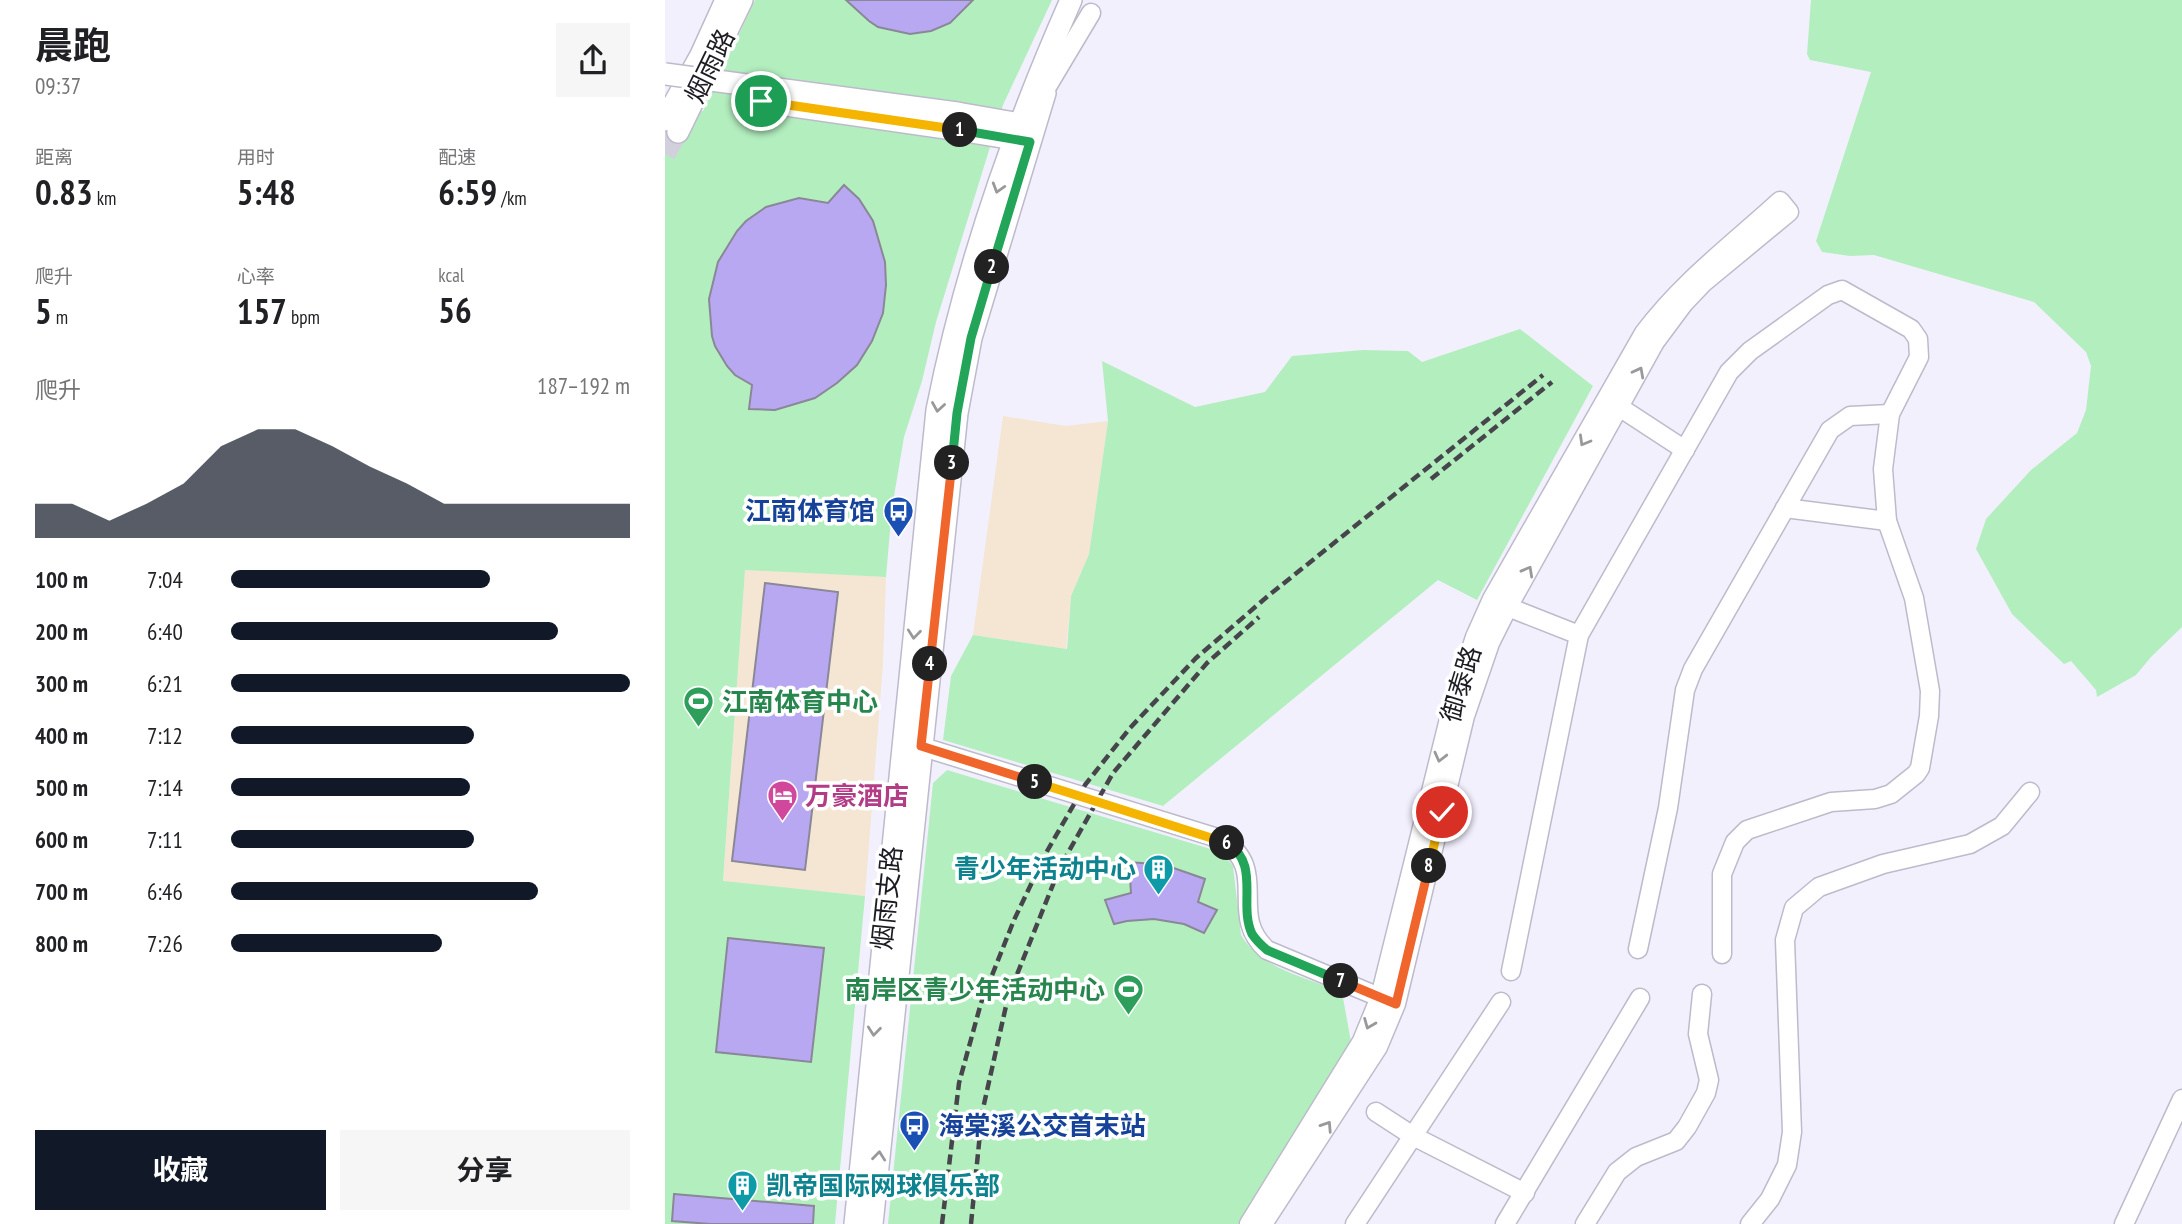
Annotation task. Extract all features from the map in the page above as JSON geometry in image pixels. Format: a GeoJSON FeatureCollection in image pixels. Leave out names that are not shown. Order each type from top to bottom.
{"type":"FeatureCollection","features":[{"type":"Feature","properties":{"kind":"main road","name":"烟雨路"},"geometry":{"type":"LineString","coordinates":[[671,126],[726,0]]}},
{"type":"Feature","properties":{"kind":"main road","name":"烟雨路"},"geometry":{"type":"LineString","coordinates":[[671,126],[742,0]]}},
{"type":"Feature","properties":{"kind":"main road"},"geometry":{"type":"LineString","coordinates":[[1024,133],[1045,58],[1071,0]]}},
{"type":"Feature","properties":{"kind":"main road"},"geometry":{"type":"LineString","coordinates":[[1024,133],[1048,86],[1062,42],[1091,4]]}},
{"type":"Feature","properties":{"kind":"main road"},"geometry":{"type":"LineString","coordinates":[[665,74],[1024,133]]}},
{"type":"Feature","properties":{"kind":"main road"},"geometry":{"type":"LineString","coordinates":[[665,88],[955,121]]}},
{"type":"Feature","properties":{"kind":"main road","name":"烟雨支路"},"geometry":{"type":"LineString","coordinates":[[872,1224],[937,410],[952,334],[1024,133]]}},
{"type":"Feature","properties":{"kind":"main road","name":"烟雨支路"},"geometry":{"type":"LineString","coordinates":[[855,1224],[912,744]]}},
{"type":"Feature","properties":{"kind":"street"},"geometry":{"type":"LineString","coordinates":[[1048,86],[1091,4]]}},
{"type":"Feature","properties":{"kind":"street"},"geometry":{"type":"LineString","coordinates":[[1045,58],[1062,42]]}},
{"type":"Feature","properties":{"kind":"street","name":"御泰路"},"geometry":{"type":"LineString","coordinates":[[1249,1224],[1388,1001],[1465,716],[1490,643],[1613,403],[1644,333],[1675,294],[1784,207]]}},
{"type":"Feature","properties":{"kind":"street"},"geometry":{"type":"LineString","coordinates":[[1511,971],[1579,635],[1729,372],[1750,351],[1828,295],[1842,289],[1911,329],[1918,339],[1919,357],[1890,414],[1883,469],[1887,522],[1914,598],[1930,691],[1929,716],[1920,768],[1891,794],[1875,799],[1831,802],[1747,830],[1735,842],[1722,874],[1722,954]]}},
{"type":"Feature","properties":{"kind":"street"},"geometry":{"type":"LineString","coordinates":[[1613,403],[1685,450]]}},
{"type":"Feature","properties":{"kind":"street","name":"御泰路"},"geometry":{"type":"LineString","coordinates":[[1263,1224],[1378,1046],[1451,711],[1475,636],[1492,599],[1613,403]]}},
{"type":"Feature","properties":{"kind":"street"},"geometry":{"type":"LineString","coordinates":[[1638,949],[1668,808],[1685,690],[1693,669],[1830,430],[1850,416],[1890,414]]}},
{"type":"Feature","properties":{"kind":"street"},"geometry":{"type":"LineString","coordinates":[[1785,508],[1887,522]]}},
{"type":"Feature","properties":{"kind":"street"},"geometry":{"type":"LineString","coordinates":[[1508,607],[1579,635]]}},
{"type":"Feature","properties":{"kind":"street"},"geometry":{"type":"LineString","coordinates":[[912,744],[1221,839],[1234,848],[1247,872],[1249,922],[1257,941],[1267,950],[1388,1001]]}},
{"type":"Feature","properties":{"kind":"street"},"geometry":{"type":"LineString","coordinates":[[1750,1224],[1770,1199],[1787,1164],[1792,1132],[1785,940],[1794,908],[1819,887],[1883,863],[1970,844],[2002,825],[2030,792]]}},
{"type":"Feature","properties":{"kind":"street"},"geometry":{"type":"LineString","coordinates":[[1585,1224],[1616,1172],[1636,1157],[1676,1141],[1706,1093],[1709,1080],[1698,1034],[1702,994]]}},
{"type":"Feature","properties":{"kind":"street"},"geometry":{"type":"LineString","coordinates":[[1505,1224],[1640,998]]}},
{"type":"Feature","properties":{"kind":"street"},"geometry":{"type":"LineString","coordinates":[[1355,1224],[1501,1002]]}},
{"type":"Feature","properties":{"kind":"street"},"geometry":{"type":"LineString","coordinates":[[2125,1224],[2182,1099]]}},
{"type":"Feature","properties":{"kind":"street"},"geometry":{"type":"LineString","coordinates":[[1376,1112],[1413,1136],[1525,1193]]}},
{"type":"Feature","properties":{"kind":"shaded area"},"geometry":{"type":"Polygon","coordinates":[[[1003,416],[1066,426],[1108,421],[1089,554],[1071,596],[1066,649],[973,635],[1003,416]]]}},
{"type":"Feature","properties":{"kind":"shaded area"},"geometry":{"type":"Polygon","coordinates":[[[745,569],[886,577],[883,664],[865,896],[723,882],[745,569]]]}},
{"type":"Feature","properties":{"kind":"green space","name":"江南体育中心"},"geometry":{"type":"Polygon","coordinates":[[[755,0],[1052,0],[1003,105],[936,322],[922,381],[904,437],[892,508],[886,577],[745,570],[723,881],[865,896],[835,1224],[665,1224],[665,107],[703,111],[755,0]]]}},
{"type":"Feature","properties":{"kind":"green space"},"geometry":{"type":"Polygon","coordinates":[[[1811,0],[2182,0],[2182,627],[2136,675],[2097,697],[2096,690],[2071,661],[2064,664],[2012,614],[1976,549],[1986,519],[2031,470],[2077,433],[2086,410],[2091,366],[2086,352],[2034,302],[1874,255],[1850,256],[1822,252],[1816,241],[1871,72],[1810,60],[1807,54],[1811,0]]]}},
{"type":"Feature","properties":{"kind":"green space"},"geometry":{"type":"Polygon","coordinates":[[[1520,329],[1593,386],[1477,600],[1438,580],[1163,806],[943,740],[951,676],[973,635],[1067,649],[1071,596],[1089,554],[1108,421],[1102,361],[1195,407],[1265,392],[1292,356],[1363,350],[1408,351],[1422,362],[1520,329]]]}},
{"type":"Feature","properties":{"kind":"green space","name":"南岸区青少年活动中心"},"geometry":{"type":"Polygon","coordinates":[[[947,770],[1224,855],[1233,866],[1241,935],[1250,947],[1286,971],[1342,992],[1351,1042],[1239,1224],[888,1224],[933,783],[947,770]]]}},
{"type":"Feature","properties":{"kind":"building"},"geometry":{"type":"Polygon","coordinates":[[[846,0],[973,0],[950,23],[931,31],[910,34],[878,27],[846,0]]]}},
{"type":"Feature","properties":{"kind":"building"},"geometry":{"type":"Polygon","coordinates":[[[844,185],[859,199],[873,221],[885,262],[883,313],[872,341],[857,365],[815,398],[775,410],[749,409],[752,385],[735,375],[727,366],[712,336],[709,299],[718,262],[737,231],[766,207],[799,198],[828,203],[844,185]]]}},
{"type":"Feature","properties":{"kind":"building"},"geometry":{"type":"Polygon","coordinates":[[[765,583],[838,592],[805,870],[732,861],[765,583]]]}},
{"type":"Feature","properties":{"kind":"building","name":"青少年活动中心"},"geometry":{"type":"Polygon","coordinates":[[[1129,862],[1165,865],[1205,879],[1198,902],[1217,910],[1204,933],[1184,924],[1154,919],[1114,924],[1105,900],[1131,893],[1129,862]]]}},
{"type":"Feature","properties":{"kind":"building"},"geometry":{"type":"Polygon","coordinates":[[[728,938],[824,948],[811,1062],[716,1052],[728,938]]]}},
{"type":"Feature","properties":{"kind":"building","name":"凯帝国际网球俱乐部"},"geometry":{"type":"Polygon","coordinates":[[[674,1194],[814,1206],[813,1224],[710,1224],[672,1221],[674,1194]]]}},
{"type":"Feature","properties":{"kind":"tunnel"},"geometry":{"type":"LineString","coordinates":[[665,154],[678,132]]}},
{"type":"Feature","properties":{"kind":"railway"},"geometry":{"type":"LineString","coordinates":[[942,1224],[959,1083],[981,1003],[1014,920],[1046,853],[1085,785],[1130,728],[1196,658],[1268,596],[1543,375]]}},
{"type":"Feature","properties":{"kind":"railway"},"geometry":{"type":"LineString","coordinates":[[1431,479],[1552,382]]}},
{"type":"Feature","properties":{"kind":"railway"},"geometry":{"type":"LineString","coordinates":[[971,1224],[982,1113],[1008,997],[1060,867],[1113,773],[1207,663],[1259,617]]}},
{"type":"Feature","properties":{"kind":"place","name":"江南体育馆"},"geometry":{"type":"Point","coordinates":[898,538]}},
{"type":"Feature","properties":{"kind":"place","name":"江南体育中心"},"geometry":{"type":"Point","coordinates":[699,729]}},
{"type":"Feature","properties":{"kind":"place","name":"万豪酒店"},"geometry":{"type":"Point","coordinates":[782,823]}},
{"type":"Feature","properties":{"kind":"place","name":"青少年活动中心"},"geometry":{"type":"Point","coordinates":[1159,896]}},
{"type":"Feature","properties":{"kind":"place","name":"南岸区青少年活动中心"},"geometry":{"type":"Point","coordinates":[1128,1017]}},
{"type":"Feature","properties":{"kind":"place","name":"海棠溪公交首末站"},"geometry":{"type":"Point","coordinates":[915,1153]}},
{"type":"Feature","properties":{"kind":"place","name":"凯帝国际网球俱乐部"},"geometry":{"type":"Point","coordinates":[743,1213]}},
{"type":"Feature","properties":{"kind":"route"},"geometry":{"type":"LineString","coordinates":[[761,101],[1030,142],[971,338],[957,413],[921,746],[1221,839],[1234,848],[1247,872],[1249,922],[1257,941],[1267,950],[1396,1004],[1442,812]]}}]}
